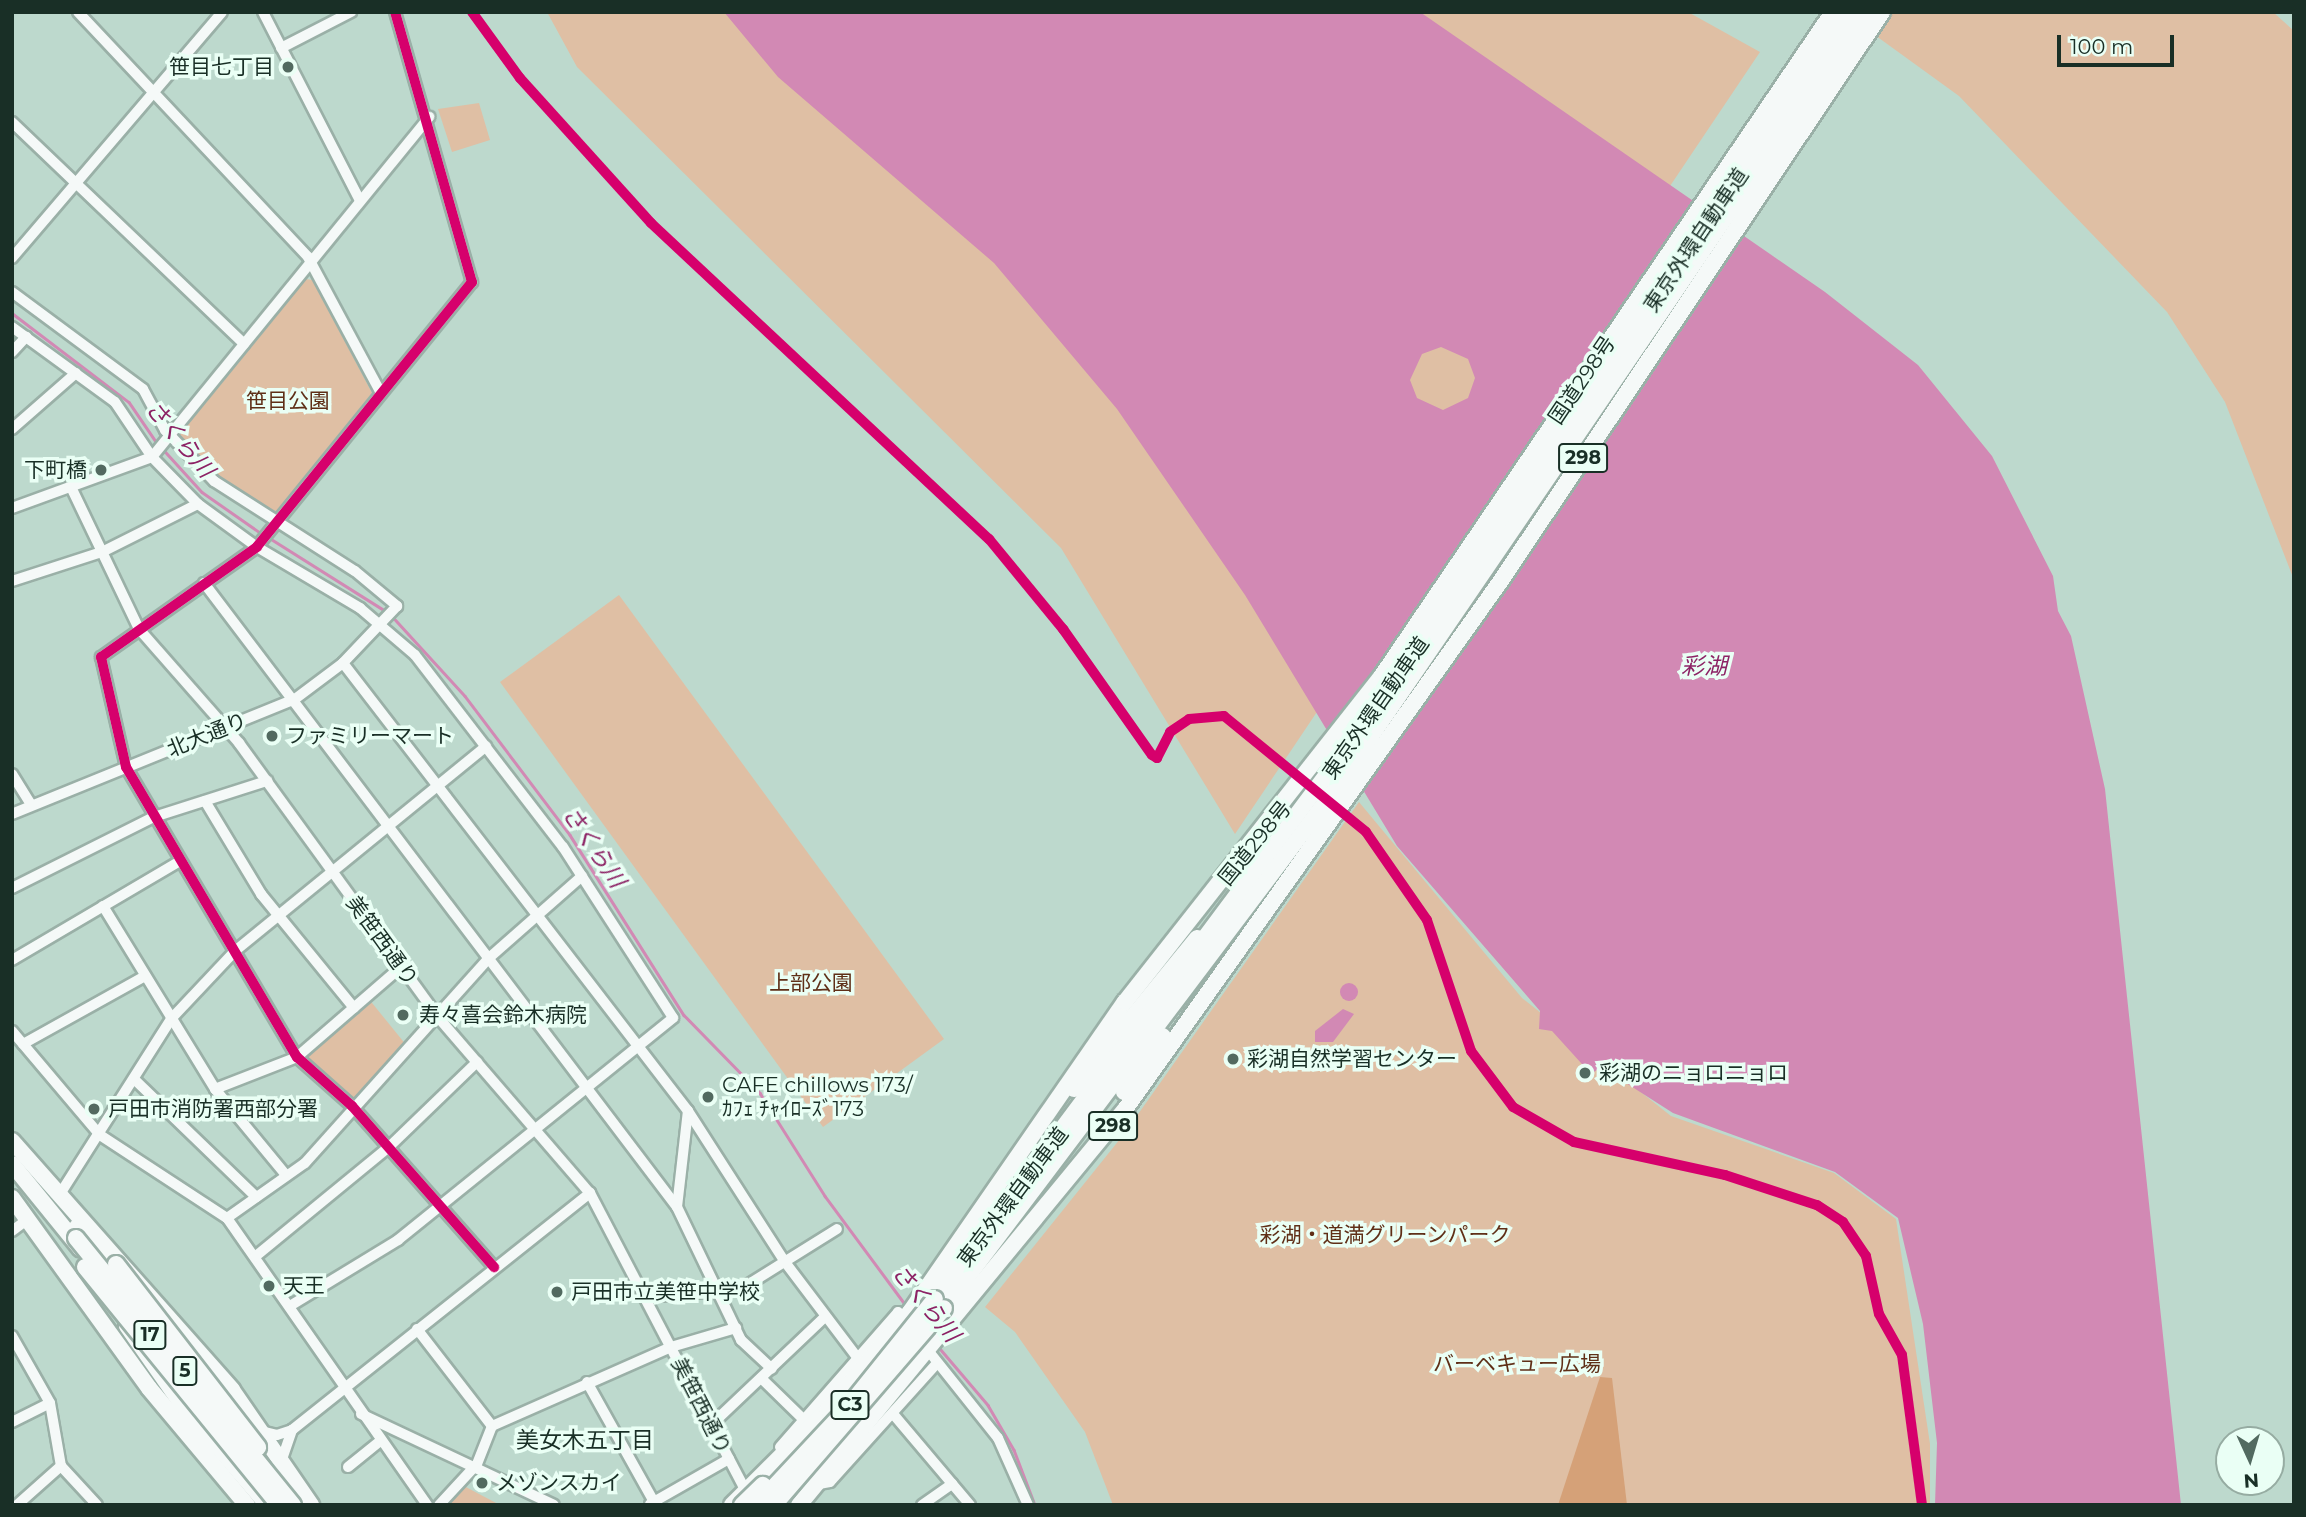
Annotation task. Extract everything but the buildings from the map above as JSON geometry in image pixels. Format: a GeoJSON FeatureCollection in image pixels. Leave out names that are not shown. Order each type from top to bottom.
{"type":"FeatureCollection","features":[{"type":"Feature","properties":{"kind":"highway","name":"国道298号"},"geometry":{"type":"LineString","coordinates":[[732,1505],[750,1502],[909,1313],[1125,1002],[1235,868],[1381,677],[1833,12]]}},
{"type":"Feature","properties":{"kind":"highway","name":"東京外環自動車道"},"geometry":{"type":"LineString","coordinates":[[750,1502],[890,1357],[1320,788],[1849,12]]}},
{"type":"Feature","properties":{"kind":"highway","name":"東京外環自動車道"},"geometry":{"type":"LineString","coordinates":[[774,1505],[882,1386],[1239,919],[1415,678],[1867,12]]}},
{"type":"Feature","properties":{"kind":"highway","name":"298"},"geometry":{"type":"LineString","coordinates":[[799,1505],[933,1351],[980,1287],[1094,1151],[1500,582],[1882,12]]}},
{"type":"Feature","properties":{"kind":"highway"},"geometry":{"type":"LineString","coordinates":[[1001,1181],[1320,788]]}},
{"type":"Feature","properties":{"kind":"highway"},"geometry":{"type":"LineString","coordinates":[[980,1287],[1119,1100],[1239,919]]}},
{"type":"Feature","properties":{"kind":"highway","name":"17"},"geometry":{"type":"LineString","coordinates":[[12,1141],[124,1260],[260,1431],[277,1465],[310,1505]]}},
{"type":"Feature","properties":{"kind":"highway"},"geometry":{"type":"LineString","coordinates":[[12,1156],[277,1465]]}},
{"type":"Feature","properties":{"kind":"highway","name":"5"},"geometry":{"type":"LineString","coordinates":[[12,1156],[292,1505]]}},
{"type":"Feature","properties":{"kind":"highway","name":"17"},"geometry":{"type":"LineString","coordinates":[[12,1164],[292,1505]]}},
{"type":"Feature","properties":{"kind":"highway","name":"17"},"geometry":{"type":"LineString","coordinates":[[12,1170],[252,1469],[275,1505]]}},
{"type":"Feature","properties":{"kind":"highway","name":"5"},"geometry":{"type":"LineString","coordinates":[[12,1178],[275,1505]]}},
{"type":"Feature","properties":{"kind":"highway"},"geometry":{"type":"LineString","coordinates":[[12,1186],[275,1505]]}},
{"type":"Feature","properties":{"kind":"highway"},"geometry":{"type":"LineString","coordinates":[[60,1194],[277,1465],[302,1505]]}},
{"type":"Feature","properties":{"kind":"highway","name":"17"},"geometry":{"type":"LineString","coordinates":[[12,1198],[84,1294],[149,1388],[247,1505]]}},
{"type":"Feature","properties":{"kind":"highway"},"geometry":{"type":"LineString","coordinates":[[93,1270],[181,1408]]}},
{"type":"Feature","properties":{"kind":"highway"},"geometry":{"type":"LineString","coordinates":[[84,1294],[181,1408],[275,1505]]}},
{"type":"Feature","properties":{"kind":"highway"},"geometry":{"type":"LineString","coordinates":[[789,1505],[882,1386]]}},
{"type":"Feature","properties":{"kind":"highway"},"geometry":{"type":"LineString","coordinates":[[222,1420],[266,1456],[310,1505]]}},
{"type":"Feature","properties":{"kind":"street"},"geometry":{"type":"LineString","coordinates":[[78,12],[311,261],[381,393]]}},
{"type":"Feature","properties":{"kind":"street"},"geometry":{"type":"LineString","coordinates":[[12,258],[222,12]]}},
{"type":"Feature","properties":{"kind":"street"},"geometry":{"type":"LineString","coordinates":[[263,12],[360,201]]}},
{"type":"Feature","properties":{"kind":"street"},"geometry":{"type":"LineString","coordinates":[[281,48],[351,12]]}},
{"type":"Feature","properties":{"kind":"street"},"geometry":{"type":"LineString","coordinates":[[395,12],[429,117],[472,282],[258,545],[101,657],[126,767],[297,1057],[352,1106],[390,1146],[494,1267]]}},
{"type":"Feature","properties":{"kind":"street"},"geometry":{"type":"LineString","coordinates":[[12,508],[154,455],[429,117]]}},
{"type":"Feature","properties":{"kind":"street"},"geometry":{"type":"LineString","coordinates":[[12,122],[244,344]]}},
{"type":"Feature","properties":{"kind":"street"},"geometry":{"type":"LineString","coordinates":[[12,292],[143,389],[167,437],[214,481],[272,528],[355,571],[397,604],[388,618]]}},
{"type":"Feature","properties":{"kind":"street"},"geometry":{"type":"LineString","coordinates":[[12,327],[115,402],[154,455],[198,504],[258,545],[388,618],[582,876],[673,1018],[441,1206],[290,1306]]}},
{"type":"Feature","properties":{"kind":"street"},"geometry":{"type":"LineString","coordinates":[[12,352],[26,337]]}},
{"type":"Feature","properties":{"kind":"street"},"geometry":{"type":"LineString","coordinates":[[12,429],[76,373]]}},
{"type":"Feature","properties":{"kind":"street","name":"美笹西通り"},"geometry":{"type":"LineString","coordinates":[[71,486],[139,629],[226,727],[267,780],[437,1016],[590,1193],[750,1502]]}},
{"type":"Feature","properties":{"kind":"street"},"geometry":{"type":"LineString","coordinates":[[12,581],[102,552],[198,504]]}},
{"type":"Feature","properties":{"kind":"street"},"geometry":{"type":"LineString","coordinates":[[204,583],[295,699],[677,1207],[736,1328],[772,1369]]}},
{"type":"Feature","properties":{"kind":"street","name":"北大通り"},"geometry":{"type":"LineString","coordinates":[[12,814],[295,699],[343,663],[388,618]]}},
{"type":"Feature","properties":{"kind":"street"},"geometry":{"type":"LineString","coordinates":[[343,663],[533,919],[688,1111],[785,1262],[859,1360]]}},
{"type":"Feature","properties":{"kind":"street"},"geometry":{"type":"LineString","coordinates":[[60,1194],[171,1020],[235,951],[486,746]]}},
{"type":"Feature","properties":{"kind":"street"},"geometry":{"type":"LineString","coordinates":[[12,774],[32,806]]}},
{"type":"Feature","properties":{"kind":"street"},"geometry":{"type":"LineString","coordinates":[[12,888],[154,817],[267,780]]}},
{"type":"Feature","properties":{"kind":"street"},"geometry":{"type":"LineString","coordinates":[[205,801],[278,916],[354,1008]]}},
{"type":"Feature","properties":{"kind":"street"},"geometry":{"type":"LineString","coordinates":[[12,960],[180,861]]}},
{"type":"Feature","properties":{"kind":"street"},"geometry":{"type":"LineString","coordinates":[[228,1218],[305,1163],[352,1106],[489,958],[582,876]]}},
{"type":"Feature","properties":{"kind":"street"},"geometry":{"type":"LineString","coordinates":[[103,906],[215,1088],[286,1175]]}},
{"type":"Feature","properties":{"kind":"street"},"geometry":{"type":"LineString","coordinates":[[215,1088],[297,1057],[401,967]]}},
{"type":"Feature","properties":{"kind":"street"},"geometry":{"type":"LineString","coordinates":[[23,1044],[145,975]]}},
{"type":"Feature","properties":{"kind":"street"},"geometry":{"type":"LineString","coordinates":[[12,1031],[100,1135],[228,1218],[379,1441],[426,1505]]}},
{"type":"Feature","properties":{"kind":"street"},"geometry":{"type":"LineString","coordinates":[[256,1256],[390,1146],[477,1062]]}},
{"type":"Feature","properties":{"kind":"street"},"geometry":{"type":"LineString","coordinates":[[134,1079],[256,1197]]}},
{"type":"Feature","properties":{"kind":"street"},"geometry":{"type":"LineString","coordinates":[[677,1207],[688,1111]]}},
{"type":"Feature","properties":{"kind":"street"},"geometry":{"type":"LineString","coordinates":[[260,1431],[272,1435],[292,1430],[590,1193]]}},
{"type":"Feature","properties":{"kind":"street"},"geometry":{"type":"LineString","coordinates":[[12,1231],[29,1219]]}},
{"type":"Feature","properties":{"kind":"street"},"geometry":{"type":"LineString","coordinates":[[646,1297],[720,1293],[741,1289],[837,1229]]}},
{"type":"Feature","properties":{"kind":"street"},"geometry":{"type":"LineString","coordinates":[[737,1475],[757,1473],[859,1360],[898,1312],[909,1313],[933,1351],[998,1438],[1028,1505]]}},
{"type":"Feature","properties":{"kind":"street"},"geometry":{"type":"LineString","coordinates":[[711,1425],[825,1317]]}},
{"type":"Feature","properties":{"kind":"street"},"geometry":{"type":"LineString","coordinates":[[439,1505],[477,1464],[492,1426],[671,1347],[736,1328]]}},
{"type":"Feature","properties":{"kind":"street"},"geometry":{"type":"LineString","coordinates":[[417,1329],[492,1426]]}},
{"type":"Feature","properties":{"kind":"street"},"geometry":{"type":"LineString","coordinates":[[12,1336],[50,1403],[61,1466],[97,1505]]}},
{"type":"Feature","properties":{"kind":"street"},"geometry":{"type":"LineString","coordinates":[[819,1484],[830,1482],[894,1415],[933,1351]]}},
{"type":"Feature","properties":{"kind":"street"},"geometry":{"type":"LineString","coordinates":[[761,1378],[804,1420]]}},
{"type":"Feature","properties":{"kind":"street"},"geometry":{"type":"LineString","coordinates":[[587,1382],[651,1502],[729,1459]]}},
{"type":"Feature","properties":{"kind":"street"},"geometry":{"type":"LineString","coordinates":[[12,1422],[50,1403]]}},
{"type":"Feature","properties":{"kind":"street"},"geometry":{"type":"LineString","coordinates":[[361,1414],[477,1464],[554,1505]]}},
{"type":"Feature","properties":{"kind":"street"},"geometry":{"type":"LineString","coordinates":[[894,1415],[970,1505]]}},
{"type":"Feature","properties":{"kind":"street"},"geometry":{"type":"LineString","coordinates":[[277,1465],[292,1430]]}},
{"type":"Feature","properties":{"kind":"street"},"geometry":{"type":"LineString","coordinates":[[348,1466],[379,1441]]}},
{"type":"Feature","properties":{"kind":"street"},"geometry":{"type":"LineString","coordinates":[[17,1505],[61,1466]]}},
{"type":"Feature","properties":{"kind":"street"},"geometry":{"type":"LineString","coordinates":[[922,1505],[952,1484]]}},
{"type":"Feature","properties":{"kind":"green space"},"geometry":{"type":"Polygon","coordinates":[[[547,12],[1688,12],[1760,52],[1235,834],[1061,548],[577,67],[547,12]]]}},
{"type":"Feature","properties":{"kind":"green space"},"geometry":{"type":"Polygon","coordinates":[[[1843,12],[2273,12],[2294,31],[2294,580],[2225,402],[2167,312],[1959,96],[1843,12]]]}},
{"type":"Feature","properties":{"kind":"green space"},"geometry":{"type":"Polygon","coordinates":[[[479,103],[490,140],[452,152],[438,109],[479,103]]]}},
{"type":"Feature","properties":{"kind":"green space","name":"笹目公園"},"geometry":{"type":"Polygon","coordinates":[[[305,279],[313,280],[372,393],[274,516],[219,481],[179,435],[305,279]]]}},
{"type":"Feature","properties":{"kind":"green space","name":"上部公園"},"geometry":{"type":"Polygon","coordinates":[[[619,595],[944,1039],[823,1127],[500,682],[619,595]]]}},
{"type":"Feature","properties":{"kind":"green space","name":"彩湖・道満グリーンパーク"},"geometry":{"type":"Polygon","coordinates":[[[1359,802],[1522,998],[1671,1116],[1834,1173],[1896,1219],[1930,1444],[1930,1505],[1113,1505],[1085,1432],[1015,1332],[985,1307],[1124,1134],[1359,802]]]}},
{"type":"Feature","properties":{"kind":"green space"},"geometry":{"type":"Polygon","coordinates":[[[368,998],[407,1046],[352,1103],[300,1057],[368,998]]]}},
{"type":"Feature","properties":{"kind":"green space"},"geometry":{"type":"Polygon","coordinates":[[[462,1485],[500,1505],[446,1505],[462,1485]]]}},
{"type":"Feature","properties":{"kind":"shaded area"},"geometry":{"type":"Polygon","coordinates":[[[1600,1377],[1612,1378],[1627,1505],[1558,1505],[1600,1377]]]}},
{"type":"Feature","properties":{"kind":"water","name":"彩湖"},"geometry":{"type":"Polygon","coordinates":[[[724,12],[1420,12],[1825,292],[1918,365],[1992,456],[2053,576],[2058,611],[2071,636],[2105,789],[2181,1505],[1935,1505],[1937,1443],[1923,1324],[1898,1218],[1835,1172],[1673,1113],[1601,1067],[1591,1074],[1552,1031],[1539,1029],[1540,1011],[1397,846],[1245,595],[1117,409],[994,263],[778,77],[724,12]],[[1441,347],[1422,354],[1410,380],[1417,398],[1443,410],[1468,398],[1475,378],[1468,359],[1441,347]]]}},
{"type":"Feature","properties":{"kind":"water"},"geometry":{"type":"Polygon","coordinates":[[[1349,983],[1355,986],[1358,992],[1355,998],[1349,1001],[1343,998],[1340,992],[1343,986],[1349,983]]]}},
{"type":"Feature","properties":{"kind":"water"},"geometry":{"type":"Polygon","coordinates":[[[1343,1009],[1354,1014],[1333,1042],[1315,1042],[1315,1031],[1343,1009]]]}},
{"type":"Feature","properties":{"kind":"waterway","name":"さくら川"},"geometry":{"type":"LineString","coordinates":[[12,313],[129,402],[157,443]]}},
{"type":"Feature","properties":{"kind":"waterway","name":"さくら川"},"geometry":{"type":"LineString","coordinates":[[162,448],[202,492],[262,534]]}},
{"type":"Feature","properties":{"kind":"waterway","name":"さくら川"},"geometry":{"type":"LineString","coordinates":[[268,537],[387,612]]}},
{"type":"Feature","properties":{"kind":"waterway","name":"さくら川"},"geometry":{"type":"LineString","coordinates":[[392,616],[465,696],[570,835],[684,1015],[760,1093],[825,1196],[907,1307]]}},
{"type":"Feature","properties":{"kind":"waterway","name":"さくら川"},"geometry":{"type":"LineString","coordinates":[[937,1345],[988,1405],[1014,1450],[1035,1505]]}},
{"type":"Feature","properties":{"kind":"cycle path"},"geometry":{"type":"LineString","coordinates":[[395,12],[472,282],[257,547],[101,657],[126,767],[297,1057],[352,1106],[494,1267]]}},
{"type":"Feature","properties":{"kind":"cycle path"},"geometry":{"type":"LineString","coordinates":[[472,12],[520,78],[651,223],[989,539],[1063,629],[1152,755],[1157,758],[1170,732],[1189,719],[1224,716],[1366,832],[1427,920],[1471,1051],[1513,1107],[1574,1142],[1725,1175],[1817,1205],[1843,1222],[1866,1256],[1879,1314],[1902,1355],[1922,1505]]}},
{"type":"Feature","properties":{"kind":"place","name":"笹目七丁目"},"geometry":{"type":"Point","coordinates":[288,67]}},
{"type":"Feature","properties":{"kind":"place","name":"下町橋"},"geometry":{"type":"Point","coordinates":[101,470]}},
{"type":"Feature","properties":{"kind":"place","name":"ファミリーマート"},"geometry":{"type":"Point","coordinates":[272,736]}},
{"type":"Feature","properties":{"kind":"place","name":"寿々喜会鈴木病院"},"geometry":{"type":"Point","coordinates":[403,1015]}},
{"type":"Feature","properties":{"kind":"place","name":"彩湖自然学習センター"},"geometry":{"type":"Point","coordinates":[1233,1059]}},
{"type":"Feature","properties":{"kind":"place","name":"彩湖のニョロニョロ"},"geometry":{"type":"Point","coordinates":[1585,1073]}},
{"type":"Feature","properties":{"kind":"place","name":"CAFE chillows 173/ ｶﾌｪ ﾁｬｲﾛｰｽﾞ173"},"geometry":{"type":"Point","coordinates":[708,1097]}},
{"type":"Feature","properties":{"kind":"place","name":"戸田市消防署西部分署"},"geometry":{"type":"Point","coordinates":[94,1109]}},
{"type":"Feature","properties":{"kind":"place","name":"天王"},"geometry":{"type":"Point","coordinates":[269,1286]}},
{"type":"Feature","properties":{"kind":"place","name":"戸田市立美笹中学校"},"geometry":{"type":"Point","coordinates":[557,1292]}},
{"type":"Feature","properties":{"kind":"place","name":"メゾンスカイ"},"geometry":{"type":"Point","coordinates":[482,1483]}},
{"type":"Feature","properties":{"kind":"district","name":"美女木五丁目"},"geometry":{"type":"Point","coordinates":[585,1440]}},
{"type":"Feature","properties":{"kind":"park label","name":"バーベキュー広場"},"geometry":{"type":"Point","coordinates":[1517,1364]}}]}
